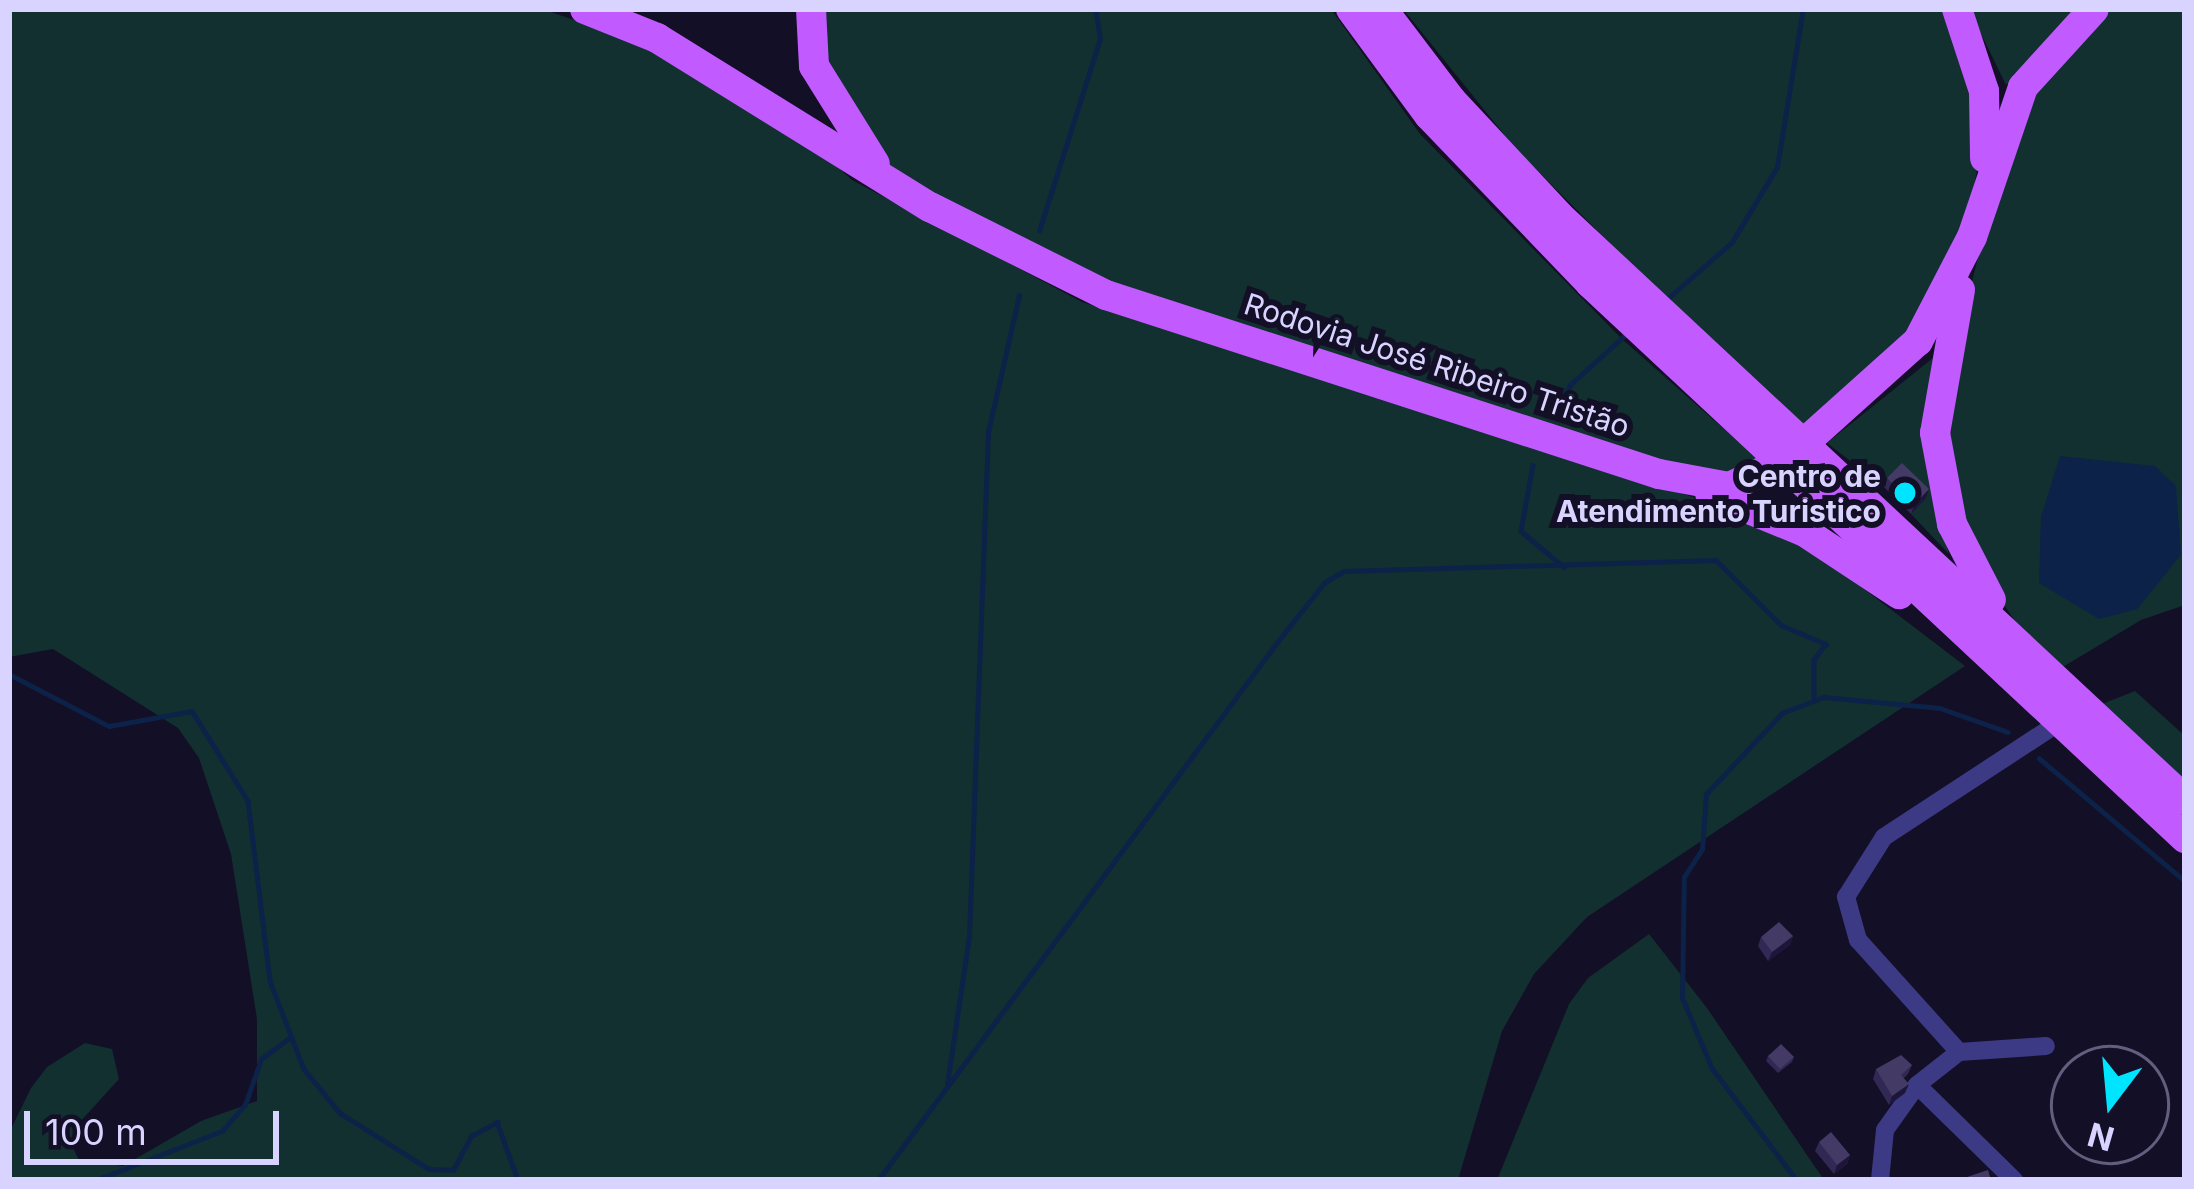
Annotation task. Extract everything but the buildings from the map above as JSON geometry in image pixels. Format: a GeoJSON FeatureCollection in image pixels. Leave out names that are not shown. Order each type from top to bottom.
{"type":"FeatureCollection","features":[{"type":"Feature","properties":{"kind":"main road","name":"Rodovia José Ribeiro Tristão"},"geometry":{"type":"LineString","coordinates":[[585,9],[742,86],[890,182],[1106,295],[1659,474],[1730,487],[1750,484],[1793,453],[1918,341],[1975,227],[2023,87],[2094,9]]}},
{"type":"Feature","properties":{"kind":"main road"},"geometry":{"type":"LineString","coordinates":[[811,9],[814,66],[890,182]]}},
{"type":"Feature","properties":{"kind":"main road"},"geometry":{"type":"LineString","coordinates":[[1351,9],[1480,174],[1793,453],[2019,644],[2185,800]]}},
{"type":"Feature","properties":{"kind":"main road"},"geometry":{"type":"LineString","coordinates":[[1382,9],[1501,157],[1988,657],[2185,838]]}},
{"type":"Feature","properties":{"kind":"main road"},"geometry":{"type":"LineString","coordinates":[[1957,9],[1977,61],[1989,132],[1936,433],[1960,546],[2019,644]]}},
{"type":"Feature","properties":{"kind":"main road"},"geometry":{"type":"LineString","coordinates":[[1659,474],[1804,532],[1988,657]]}},
{"type":"Feature","properties":{"kind":"street"},"geometry":{"type":"LineString","coordinates":[[1959,1052],[1858,940],[1846,897],[1884,837],[2060,722]]}},
{"type":"Feature","properties":{"kind":"street"},"geometry":{"type":"LineString","coordinates":[[1880,1180],[1885,1130],[1916,1085],[1959,1052],[2046,1046]]}},
{"type":"Feature","properties":{"kind":"street"},"geometry":{"type":"LineString","coordinates":[[1916,1085],[2014,1180]]}},
{"type":"Feature","properties":{"kind":"green space"},"geometry":{"type":"Polygon","coordinates":[[[9,9],[542,9],[641,43],[813,145],[852,180],[1082,302],[1721,506],[1826,560],[1965,666],[1587,917],[1534,974],[1502,1031],[1458,1180],[9,1180],[9,1133],[47,1067],[85,1043],[112,1049],[119,1079],[79,1123],[72,1146],[79,1160],[123,1166],[201,1121],[257,1101],[257,1019],[231,854],[199,758],[178,728],[53,649],[9,657],[9,9]]]}},
{"type":"Feature","properties":{"kind":"green space"},"geometry":{"type":"Polygon","coordinates":[[[824,9],[1331,9],[1420,134],[1622,339],[1759,460],[1722,478],[1155,302],[933,196],[890,165],[850,116],[826,71],[824,9]]]}},
{"type":"Feature","properties":{"kind":"green space"},"geometry":{"type":"Polygon","coordinates":[[[1403,9],[1945,9],[1970,73],[1981,149],[1967,224],[1930,303],[1887,361],[1813,428],[1791,425],[1515,148],[1403,9]]]}},
{"type":"Feature","properties":{"kind":"green space"},"geometry":{"type":"Polygon","coordinates":[[[1969,9],[2084,9],[2006,85],[1969,9]]]}},
{"type":"Feature","properties":{"kind":"green space"},"geometry":{"type":"Polygon","coordinates":[[[2112,9],[2185,9],[2185,605],[2141,620],[2061,668],[2029,641],[1986,579],[1949,473],[1947,379],[2011,129],[2087,22],[2112,9]]]}},
{"type":"Feature","properties":{"kind":"green space"},"geometry":{"type":"Polygon","coordinates":[[[1938,354],[1940,524],[1949,554],[1911,514],[1926,498],[1898,473],[1884,487],[1827,443],[1938,354]]]}},
{"type":"Feature","properties":{"kind":"green space"},"geometry":{"type":"Polygon","coordinates":[[[2135,691],[2185,736],[2185,782],[2102,704],[2135,691]]]}},
{"type":"Feature","properties":{"kind":"green space"},"geometry":{"type":"Polygon","coordinates":[[[1649,934],[1707,1008],[1824,1180],[1497,1180],[1569,1004],[1588,978],[1649,934]]]}},
{"type":"Feature","properties":{"kind":"water"},"geometry":{"type":"Polygon","coordinates":[[[2060,456],[2155,466],[2176,486],[2181,555],[2137,609],[2099,619],[2039,583],[2041,517],[2060,456]]]}},
{"type":"Feature","properties":{"kind":"waterway"},"geometry":{"type":"LineString","coordinates":[[1039,231],[1100,39],[1095,9]]}},
{"type":"Feature","properties":{"kind":"waterway"},"geometry":{"type":"LineString","coordinates":[[1666,300],[1732,242],[1777,167],[1803,9]]}},
{"type":"Feature","properties":{"kind":"waterway"},"geometry":{"type":"LineString","coordinates":[[947,1084],[969,936],[988,432],[1019,295]]}},
{"type":"Feature","properties":{"kind":"waterway"},"geometry":{"type":"LineString","coordinates":[[1551,416],[1570,385],[1625,335]]}},
{"type":"Feature","properties":{"kind":"waterway"},"geometry":{"type":"LineString","coordinates":[[1533,465],[1521,531],[1564,567]]}},
{"type":"Feature","properties":{"kind":"waterway"},"geometry":{"type":"LineString","coordinates":[[878,1180],[1278,641],[1325,582],[1344,571],[1716,560],[1781,625],[1826,644],[1814,660],[1814,701]]}},
{"type":"Feature","properties":{"kind":"waterway"},"geometry":{"type":"LineString","coordinates":[[9,674],[109,726],[192,711],[248,801],[270,981],[304,1069],[340,1113],[429,1169],[453,1170],[471,1136],[497,1122],[518,1180]]}},
{"type":"Feature","properties":{"kind":"waterway"},"geometry":{"type":"LineString","coordinates":[[1796,1180],[1712,1069],[1682,998],[1684,877],[1702,849],[1706,794],[1782,713],[1824,697],[1940,708],[2008,732]]}},
{"type":"Feature","properties":{"kind":"waterway"},"geometry":{"type":"LineString","coordinates":[[2039,758],[2185,881]]}},
{"type":"Feature","properties":{"kind":"waterway"},"geometry":{"type":"LineString","coordinates":[[96,1180],[222,1131],[245,1105],[261,1059],[288,1039]]}},
{"type":"Feature","properties":{"kind":"place","name":"Centro de Atendimento Turistico"},"geometry":{"type":"Point","coordinates":[1905,493]}}]}
